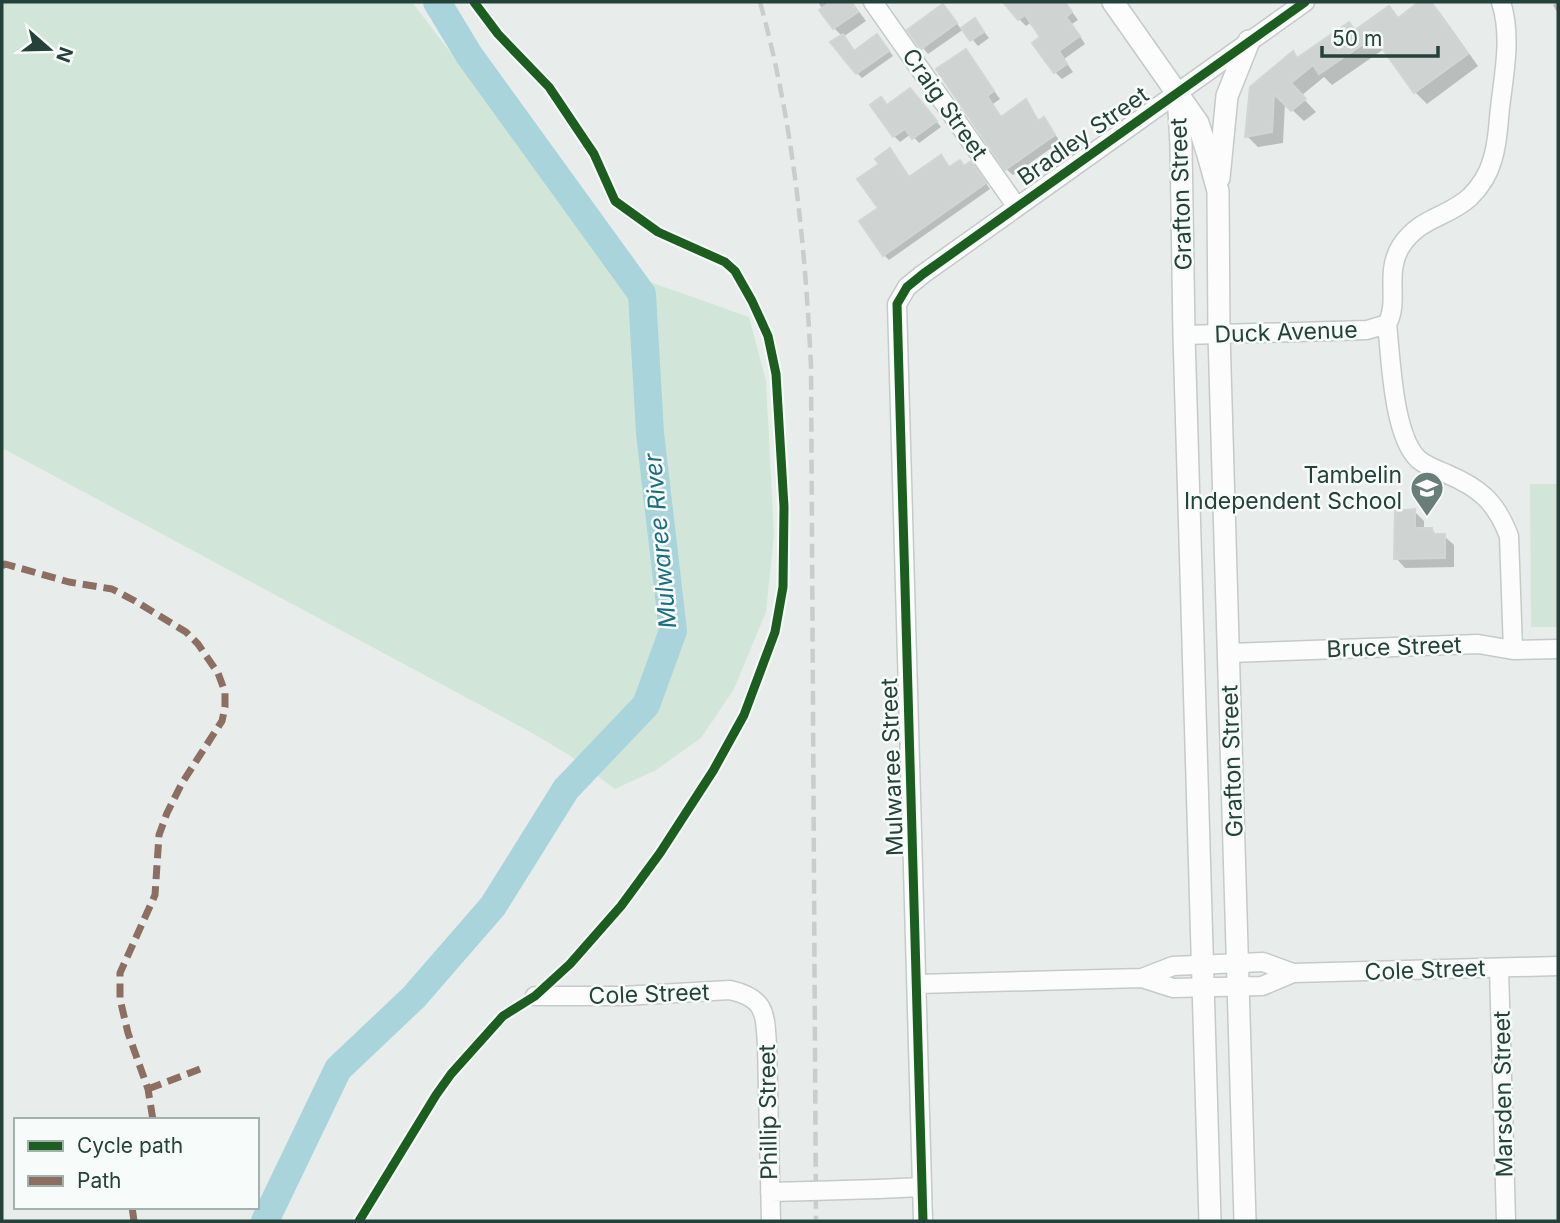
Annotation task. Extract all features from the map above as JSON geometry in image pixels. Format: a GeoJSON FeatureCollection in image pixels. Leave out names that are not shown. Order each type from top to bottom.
{"type":"FeatureCollection","features":[{"type":"Feature","properties":{"kind":"street","name":"Craig Street"},"geometry":{"type":"LineString","coordinates":[[873,2],[1017,206]]}},
{"type":"Feature","properties":{"kind":"street"},"geometry":{"type":"LineString","coordinates":[[1113,2],[1178,94]]}},
{"type":"Feature","properties":{"kind":"street","name":"Bradley Street"},"geometry":{"type":"LineString","coordinates":[[897,312],[901,294],[915,280],[1305,2]]}},
{"type":"Feature","properties":{"kind":"street"},"geometry":{"type":"LineString","coordinates":[[1500,2],[1505,22],[1506,54],[1492,161],[1483,181],[1469,198],[1425,222],[1406,239],[1394,262],[1391,312],[1387,324],[1401,431],[1409,447],[1418,459],[1478,489],[1492,503],[1509,536],[1513,650]]}},
{"type":"Feature","properties":{"kind":"street"},"geometry":{"type":"LineString","coordinates":[[1218,191],[1227,96],[1249,41]]}},
{"type":"Feature","properties":{"kind":"street","name":"Grafton Street"},"geometry":{"type":"LineString","coordinates":[[1178,94],[1198,123],[1218,191],[1219,334],[1245,1221]]}},
{"type":"Feature","properties":{"kind":"street","name":"Grafton Street"},"geometry":{"type":"LineString","coordinates":[[1178,94],[1210,1221]]}},
{"type":"Feature","properties":{"kind":"street","name":"Mulwaree Street"},"geometry":{"type":"LineString","coordinates":[[897,312],[923,1221]]}},
{"type":"Feature","properties":{"kind":"street","name":"Duck Avenue"},"geometry":{"type":"LineString","coordinates":[[1184,335],[1374,330],[1387,324]]}},
{"type":"Feature","properties":{"kind":"street","name":"Bruce Street"},"geometry":{"type":"LineString","coordinates":[[1229,653],[1478,644],[1513,650],[1558,649]]}},
{"type":"Feature","properties":{"kind":"street","name":"Cole Street"},"geometry":{"type":"LineString","coordinates":[[1142,978],[1173,966],[1263,962],[1293,974]]}},
{"type":"Feature","properties":{"kind":"street","name":"Cole Street"},"geometry":{"type":"LineString","coordinates":[[918,984],[1142,978],[1173,988],[1263,986],[1293,974],[1558,966]]}},
{"type":"Feature","properties":{"kind":"street","name":"Marsden Street"},"geometry":{"type":"LineString","coordinates":[[1499,968],[1506,1221]]}},
{"type":"Feature","properties":{"kind":"street","name":"Cole Street"},"geometry":{"type":"LineString","coordinates":[[535,996],[623,996],[730,990],[747,994],[760,1004]]}},
{"type":"Feature","properties":{"kind":"street","name":"Phillip Street"},"geometry":{"type":"LineString","coordinates":[[760,1004],[765,1019],[767,1045],[771,1221]]}},
{"type":"Feature","properties":{"kind":"street"},"geometry":{"type":"LineString","coordinates":[[770,1192],[922,1187]]}},
{"type":"Feature","properties":{"kind":"green space"},"geometry":{"type":"Polygon","coordinates":[[[2,2],[412,2],[616,270],[749,317],[766,381],[774,535],[766,612],[734,689],[701,738],[656,770],[615,789],[569,755],[534,734],[2,448],[2,2]]]}},
{"type":"Feature","properties":{"kind":"green space"},"geometry":{"type":"Polygon","coordinates":[[[1530,484],[1558,484],[1558,627],[1531,627],[1530,484]]]}},
{"type":"Feature","properties":{"kind":"building"},"geometry":{"type":"Polygon","coordinates":[[[831,2],[851,2],[858,12],[833,29],[819,10],[831,2]]]}},
{"type":"Feature","properties":{"kind":"building"},"geometry":{"type":"Polygon","coordinates":[[[1003,2],[1065,2],[1072,12],[1066,17],[1080,36],[1059,51],[1067,64],[1054,73],[1032,43],[1040,37],[1025,15],[1018,20],[1003,2]]]}},
{"type":"Feature","properties":{"kind":"building"},"geometry":{"type":"Polygon","coordinates":[[[1419,2],[1431,2],[1468,54],[1414,93],[1374,37],[1319,74],[1313,65],[1291,83],[1306,99],[1291,111],[1274,94],[1272,132],[1245,137],[1250,87],[1293,51],[1297,58],[1349,22],[1355,30],[1389,6],[1398,18],[1419,2]]]}},
{"type":"Feature","properties":{"kind":"building"},"geometry":{"type":"Polygon","coordinates":[[[943,4],[957,23],[921,49],[907,30],[943,4]]]}},
{"type":"Feature","properties":{"kind":"building"},"geometry":{"type":"Polygon","coordinates":[[[975,18],[984,32],[970,41],[961,28],[975,18]]]}},
{"type":"Feature","properties":{"kind":"building"},"geometry":{"type":"Polygon","coordinates":[[[843,34],[854,51],[877,34],[889,51],[856,74],[830,42],[843,34]]]}},
{"type":"Feature","properties":{"kind":"building"},"geometry":{"type":"Polygon","coordinates":[[[966,49],[994,91],[987,96],[1001,117],[1026,99],[1038,121],[1044,117],[1055,135],[1005,170],[936,69],[966,49]]]}},
{"type":"Feature","properties":{"kind":"building"},"geometry":{"type":"Polygon","coordinates":[[[910,88],[937,121],[912,139],[905,129],[893,137],[870,105],[881,97],[887,105],[910,88]]]}},
{"type":"Feature","properties":{"kind":"building"},"geometry":{"type":"Polygon","coordinates":[[[890,148],[909,177],[941,155],[949,167],[960,160],[964,166],[971,161],[986,183],[883,256],[859,221],[878,208],[857,179],[879,164],[875,159],[890,148]]]}},
{"type":"Feature","properties":{"kind":"building"},"geometry":{"type":"Polygon","coordinates":[[[1415,509],[1415,528],[1432,528],[1433,534],[1445,534],[1445,558],[1394,559],[1395,511],[1415,509]]]}},
{"type":"Feature","properties":{"kind":"waterway","name":"Mulwaree River"},"geometry":{"type":"LineString","coordinates":[[265,1221],[338,1069],[414,997],[493,906],[566,789],[646,705],[673,631],[650,433],[642,294],[469,55],[437,2]]}},
{"type":"Feature","properties":{"kind":"railway"},"geometry":{"type":"LineString","coordinates":[[760,2],[781,92],[796,182],[811,366],[816,1221]]}},
{"type":"Feature","properties":{"kind":"marked path"},"geometry":{"type":"LineString","coordinates":[[2,566],[5,564],[69,582],[112,589],[135,601],[186,632],[198,644],[218,673],[225,692],[222,721],[182,783],[167,813],[159,835],[155,895],[120,973],[120,999],[128,1033],[148,1089],[153,1118]]}},
{"type":"Feature","properties":{"kind":"marked path"},"geometry":{"type":"LineString","coordinates":[[148,1089],[200,1069]]}},
{"type":"Feature","properties":{"kind":"marked path"},"geometry":{"type":"LineString","coordinates":[[132,1209],[134,1221]]}},
{"type":"Feature","properties":{"kind":"cycle path"},"geometry":{"type":"LineString","coordinates":[[359,1221],[451,1074],[503,1016],[535,996],[570,964],[621,906],[660,853],[713,771],[744,715],[775,632],[783,587],[784,507],[776,374],[768,336],[752,301],[735,271],[725,262],[658,232],[615,201],[594,154],[549,87],[498,34],[474,2]]}},
{"type":"Feature","properties":{"kind":"cycle path"},"geometry":{"type":"LineString","coordinates":[[923,1221],[897,304],[907,287],[923,274],[1305,2]]}},
{"type":"Feature","properties":{"kind":"place","name":"Tambelin Independent School"},"geometry":{"type":"Point","coordinates":[1427,518]}}]}
